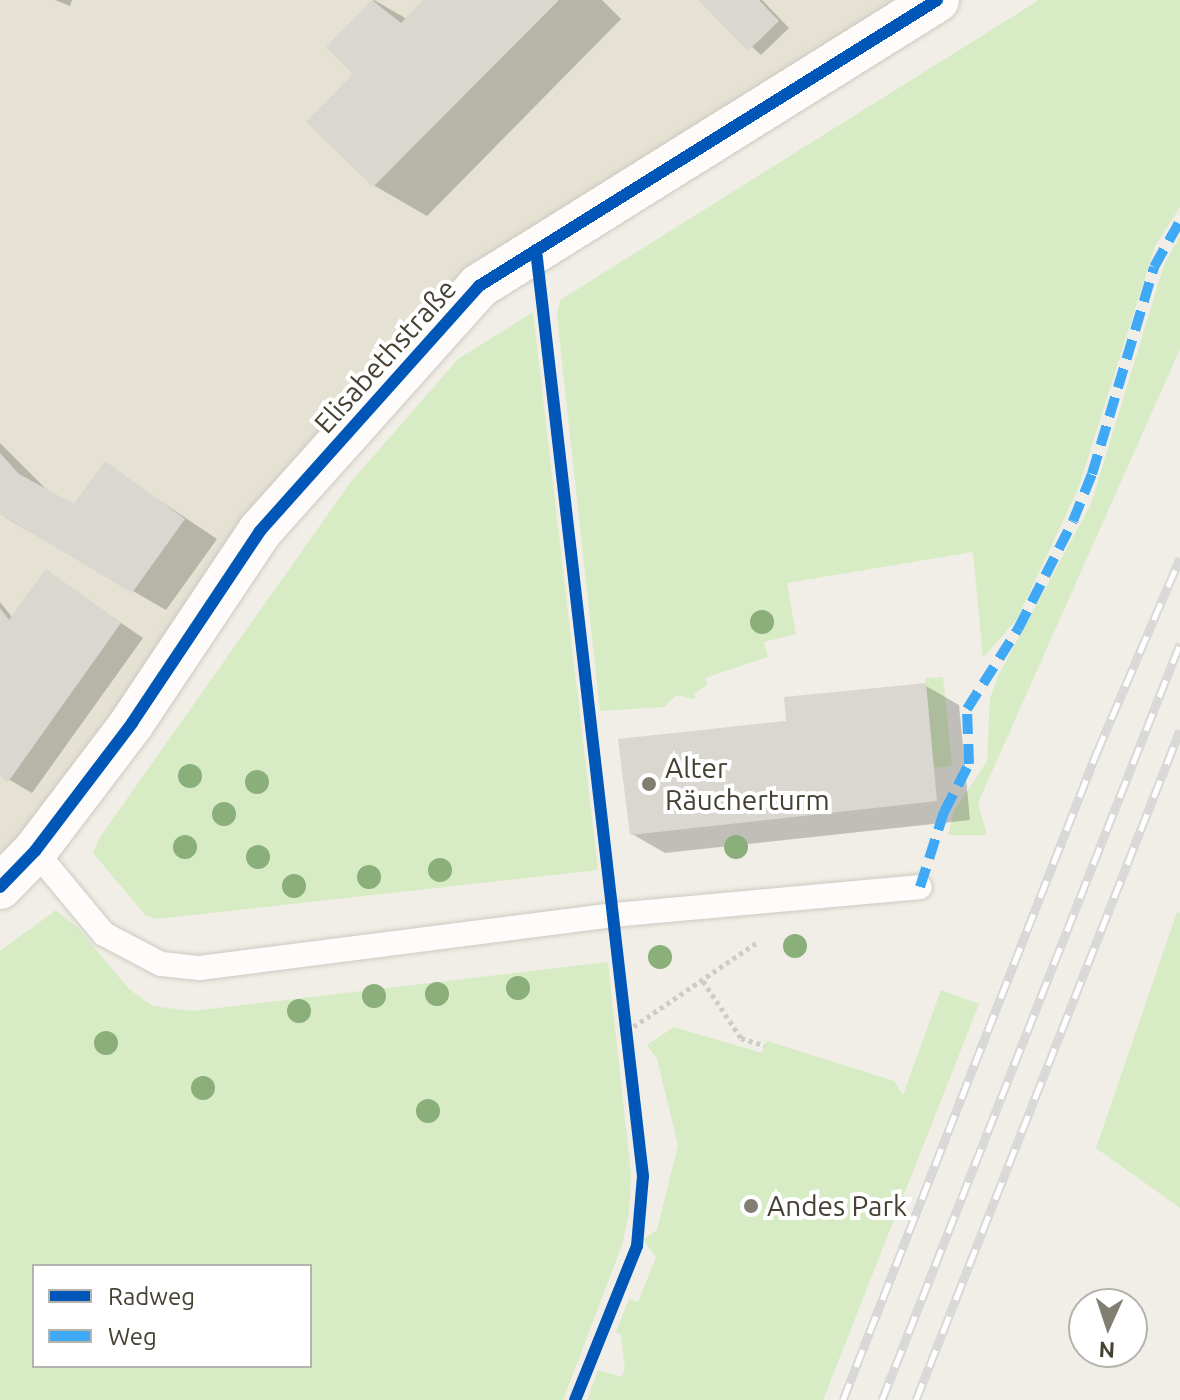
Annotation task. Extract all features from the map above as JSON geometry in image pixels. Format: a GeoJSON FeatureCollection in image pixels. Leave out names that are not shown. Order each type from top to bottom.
{"type":"FeatureCollection","features":[{"type":"Feature","properties":{"kind":"street","name":"Elisabethstraße"},"geometry":{"type":"LineString","coordinates":[[0,887],[35,851],[132,723],[260,531],[479,286],[937,0]]}},
{"type":"Feature","properties":{"kind":"lane"},"geometry":{"type":"LineString","coordinates":[[35,851],[104,934],[161,964],[200,968],[613,915],[920,887]]}},
{"type":"Feature","properties":{"kind":"path"},"geometry":{"type":"LineString","coordinates":[[627,1031],[763,938]]}},
{"type":"Feature","properties":{"kind":"path"},"geometry":{"type":"LineString","coordinates":[[703,981],[741,1038],[765,1046]]}},
{"type":"Feature","properties":{"kind":"shaded area"},"geometry":{"type":"Polygon","coordinates":[[[0,0],[937,0],[479,286],[0,887],[0,0]]]}},
{"type":"Feature","properties":{"kind":"green space"},"geometry":{"type":"Polygon","coordinates":[[[1039,0],[1180,0],[1180,207],[1155,246],[1078,489],[1017,619],[983,658],[973,552],[787,583],[796,634],[764,642],[768,657],[705,678],[707,685],[695,693],[695,699],[677,695],[664,707],[600,711],[557,316],[560,300],[1039,0]]]}},
{"type":"Feature","properties":{"kind":"green space"},"geometry":{"type":"Polygon","coordinates":[[[1180,236],[1180,349],[978,803],[987,835],[948,835],[954,811],[987,761],[990,698],[999,674],[1091,504],[1164,265],[1180,236]]]}},
{"type":"Feature","properties":{"kind":"green space"},"geometry":{"type":"Polygon","coordinates":[[[533,312],[598,870],[157,919],[146,916],[93,853],[100,837],[350,483],[458,359],[533,312]]]}},
{"type":"Feature","properties":{"kind":"green space"},"geometry":{"type":"Polygon","coordinates":[[[943,677],[952,766],[934,768],[925,678],[943,677]]]}},
{"type":"Feature","properties":{"kind":"green space"},"geometry":{"type":"Polygon","coordinates":[[[56,910],[77,927],[129,989],[153,1006],[192,1011],[608,962],[631,1175],[629,1212],[622,1245],[563,1400],[0,1400],[0,951],[56,910]]]}},
{"type":"Feature","properties":{"kind":"green space"},"geometry":{"type":"Polygon","coordinates":[[[1177,912],[1180,913],[1180,1208],[1096,1148],[1177,912]]]}},
{"type":"Feature","properties":{"kind":"green space","name":"Andes Park"},"geometry":{"type":"Polygon","coordinates":[[[941,990],[979,1004],[823,1400],[587,1400],[598,1370],[622,1377],[625,1369],[621,1335],[616,1332],[629,1299],[638,1302],[656,1257],[643,1239],[657,1230],[678,1145],[657,1059],[647,1045],[674,1027],[762,1053],[767,1041],[894,1081],[903,1095],[941,990]]]}},
{"type":"Feature","properties":{"kind":"building"},"geometry":{"type":"Polygon","coordinates":[[[372,0],[401,23],[423,0],[559,0],[373,187],[306,122],[353,74],[326,47],[372,0]]]}},
{"type":"Feature","properties":{"kind":"building"},"geometry":{"type":"Polygon","coordinates":[[[698,0],[759,0],[779,21],[748,51],[698,0]]]}},
{"type":"Feature","properties":{"kind":"building"},"geometry":{"type":"Polygon","coordinates":[[[0,453],[19,474],[74,504],[105,461],[185,519],[132,593],[0,514],[0,453]]]}},
{"type":"Feature","properties":{"kind":"building"},"geometry":{"type":"Polygon","coordinates":[[[46,569],[121,623],[8,782],[0,776],[0,608],[9,620],[46,569]]]}},
{"type":"Feature","properties":{"kind":"building"},"geometry":{"type":"Polygon","coordinates":[[[926,683],[937,801],[630,835],[618,739],[786,721],[784,697],[926,683]]]}},
{"type":"Feature","properties":{"kind":"railway"},"geometry":{"type":"LineString","coordinates":[[843,1400],[1097,752],[1180,558]]}},
{"type":"Feature","properties":{"kind":"railway"},"geometry":{"type":"LineString","coordinates":[[882,1400],[1180,644]]}},
{"type":"Feature","properties":{"kind":"railway"},"geometry":{"type":"LineString","coordinates":[[916,1400],[1180,730]]}},
{"type":"Feature","properties":{"kind":"marked path"},"geometry":{"type":"LineString","coordinates":[[920,887],[944,812],[969,764],[967,709],[1018,629],[1073,521],[1092,474],[1154,267],[1180,221]]}},
{"type":"Feature","properties":{"kind":"cycle path"},"geometry":{"type":"LineString","coordinates":[[0,887],[35,851],[132,723],[260,531],[479,286],[937,0]]}},
{"type":"Feature","properties":{"kind":"cycle path"},"geometry":{"type":"LineString","coordinates":[[536,250],[643,1176],[637,1246],[575,1400]]}},
{"type":"Feature","properties":{"kind":"place","name":"Alter Räucherturm"},"geometry":{"type":"Point","coordinates":[649,784]}},
{"type":"Feature","properties":{"kind":"place","name":"Andes Park"},"geometry":{"type":"Point","coordinates":[751,1206]}}]}
